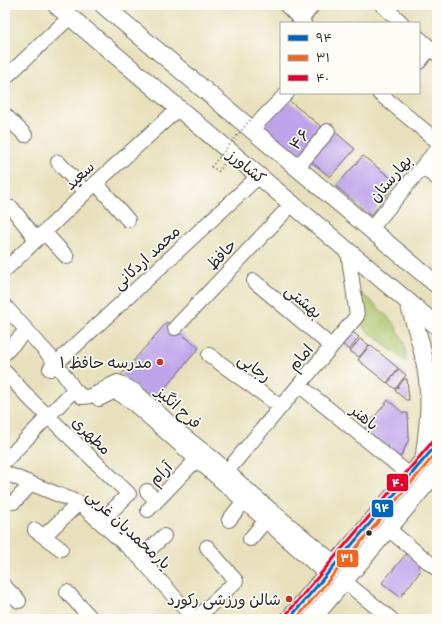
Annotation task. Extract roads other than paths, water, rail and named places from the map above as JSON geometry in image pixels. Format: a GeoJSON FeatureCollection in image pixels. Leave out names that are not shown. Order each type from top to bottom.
{"type":"FeatureCollection","features":[{"type":"Feature","properties":{"kind":"main road","name":"کشاورز"},"geometry":{"type":"LineString","coordinates":[[56,5],[437,326]]}},
{"type":"Feature","properties":{"kind":"main road","name":"کشاورز"},"geometry":{"type":"LineString","coordinates":[[103,5],[251,125],[297,168],[437,285]]}},
{"type":"Feature","properties":{"kind":"main road"},"geometry":{"type":"LineString","coordinates":[[408,302],[420,339],[428,385],[429,405],[424,459]]}},
{"type":"Feature","properties":{"kind":"main road"},"geometry":{"type":"LineString","coordinates":[[289,619],[437,444]]}},
{"type":"Feature","properties":{"kind":"main road"},"geometry":{"type":"LineString","coordinates":[[312,619],[437,470]]}},
{"type":"Feature","properties":{"kind":"street"},"geometry":{"type":"LineString","coordinates":[[286,5],[302,21],[313,5]]}},
{"type":"Feature","properties":{"kind":"street"},"geometry":{"type":"LineString","coordinates":[[382,5],[401,22]]}},
{"type":"Feature","properties":{"kind":"street"},"geometry":{"type":"LineString","coordinates":[[5,78],[70,17]]}},
{"type":"Feature","properties":{"kind":"street"},"geometry":{"type":"LineString","coordinates":[[420,39],[434,51],[420,61]]}},
{"type":"Feature","properties":{"kind":"street"},"geometry":{"type":"LineString","coordinates":[[251,125],[286,94]]}},
{"type":"Feature","properties":{"kind":"street"},"geometry":{"type":"LineString","coordinates":[[388,96],[437,141]]}},
{"type":"Feature","properties":{"kind":"street","name":"سعید"},"geometry":{"type":"LineString","coordinates":[[5,270],[91,188],[179,108]]}},
{"type":"Feature","properties":{"kind":"street"},"geometry":{"type":"LineString","coordinates":[[5,115],[25,135]]}},
{"type":"Feature","properties":{"kind":"street","name":"۴۶"},"geometry":{"type":"LineString","coordinates":[[297,168],[328,131]]}},
{"type":"Feature","properties":{"kind":"street","name":"بهارستان"},"geometry":{"type":"LineString","coordinates":[[370,230],[437,149]]}},
{"type":"Feature","properties":{"kind":"street"},"geometry":{"type":"LineString","coordinates":[[58,162],[128,220]]}},
{"type":"Feature","properties":{"kind":"street"},"geometry":{"type":"LineString","coordinates":[[422,167],[437,178]]}},
{"type":"Feature","properties":{"kind":"street","name":"محمد اردکانی"},"geometry":{"type":"LineString","coordinates":[[52,367],[259,176]]}},
{"type":"Feature","properties":{"kind":"street","name":"حافظ"},"geometry":{"type":"LineString","coordinates":[[175,328],[292,204]]}},
{"type":"Feature","properties":{"kind":"street"},"geometry":{"type":"LineString","coordinates":[[12,208],[40,236],[67,257]]}},
{"type":"Feature","properties":{"kind":"street","name":"امام"},"geometry":{"type":"LineString","coordinates":[[223,475],[357,316],[348,251]]}},
{"type":"Feature","properties":{"kind":"street","name":"بهشتی"},"geometry":{"type":"LineString","coordinates":[[254,281],[331,346]]}},
{"type":"Feature","properties":{"kind":"street","name":"فرح انگیز"},"geometry":{"type":"LineString","coordinates":[[5,306],[52,367],[82,397],[90,398],[110,384],[118,382],[135,391],[182,434],[223,475],[252,494],[330,569]]}},
{"type":"Feature","properties":{"kind":"street"},"geometry":{"type":"LineString","coordinates":[[5,317],[52,367],[69,395],[85,406],[113,392],[120,394],[196,460],[223,475],[244,501],[266,520],[330,569]]}},
{"type":"Feature","properties":{"kind":"street"},"geometry":{"type":"LineString","coordinates":[[5,352],[22,335]]}},
{"type":"Feature","properties":{"kind":"street","name":"رجایی"},"geometry":{"type":"LineString","coordinates":[[209,355],[281,407]]}},
{"type":"Feature","properties":{"kind":"street","name":"مطهری"},"geometry":{"type":"LineString","coordinates":[[5,372],[32,401],[129,494],[100,522]]}},
{"type":"Feature","properties":{"kind":"street","name":"باهنر"},"geometry":{"type":"LineString","coordinates":[[299,385],[411,476]]}},
{"type":"Feature","properties":{"kind":"street"},"geometry":{"type":"LineString","coordinates":[[5,460],[69,395]]}},
{"type":"Feature","properties":{"kind":"street","name":"آرام"},"geometry":{"type":"LineString","coordinates":[[147,490],[152,505],[196,460]]}},
{"type":"Feature","properties":{"kind":"street","name":"یارمحمدیان غربی"},"geometry":{"type":"LineString","coordinates":[[5,473],[79,502],[140,558],[195,619]]}},
{"type":"Feature","properties":{"kind":"street"},"geometry":{"type":"LineString","coordinates":[[14,502],[31,484]]}},
{"type":"Feature","properties":{"kind":"street"},"geometry":{"type":"LineString","coordinates":[[229,520],[244,501]]}},
{"type":"Feature","properties":{"kind":"street"},"geometry":{"type":"LineString","coordinates":[[61,549],[40,533],[79,502]]}},
{"type":"Feature","properties":{"kind":"street"},"geometry":{"type":"LineString","coordinates":[[250,539],[266,520]]}},
{"type":"Feature","properties":{"kind":"street"},"geometry":{"type":"LineString","coordinates":[[388,529],[437,569]]}},
{"type":"Feature","properties":{"kind":"street"},"geometry":{"type":"LineString","coordinates":[[140,558],[164,536]]}},
{"type":"Feature","properties":{"kind":"street"},"geometry":{"type":"LineString","coordinates":[[195,619],[236,581],[207,547]]}},
{"type":"Feature","properties":{"kind":"street"},"geometry":{"type":"LineString","coordinates":[[344,581],[391,619]]}},
{"type":"Feature","properties":{"kind":"street"},"geometry":{"type":"LineString","coordinates":[[5,587],[19,601]]}},
{"type":"Feature","properties":{"kind":"street"},"geometry":{"type":"LineString","coordinates":[[67,592],[92,619]]}},
{"type":"Feature","properties":{"kind":"place","name":"مدرسه حافظ ۱"},"geometry":{"type":"Point","coordinates":[160,362]}},
{"type":"Feature","properties":{"kind":"place","name":"شالن ورزشی رکورد"},"geometry":{"type":"Point","coordinates":[289,599]}}]}
